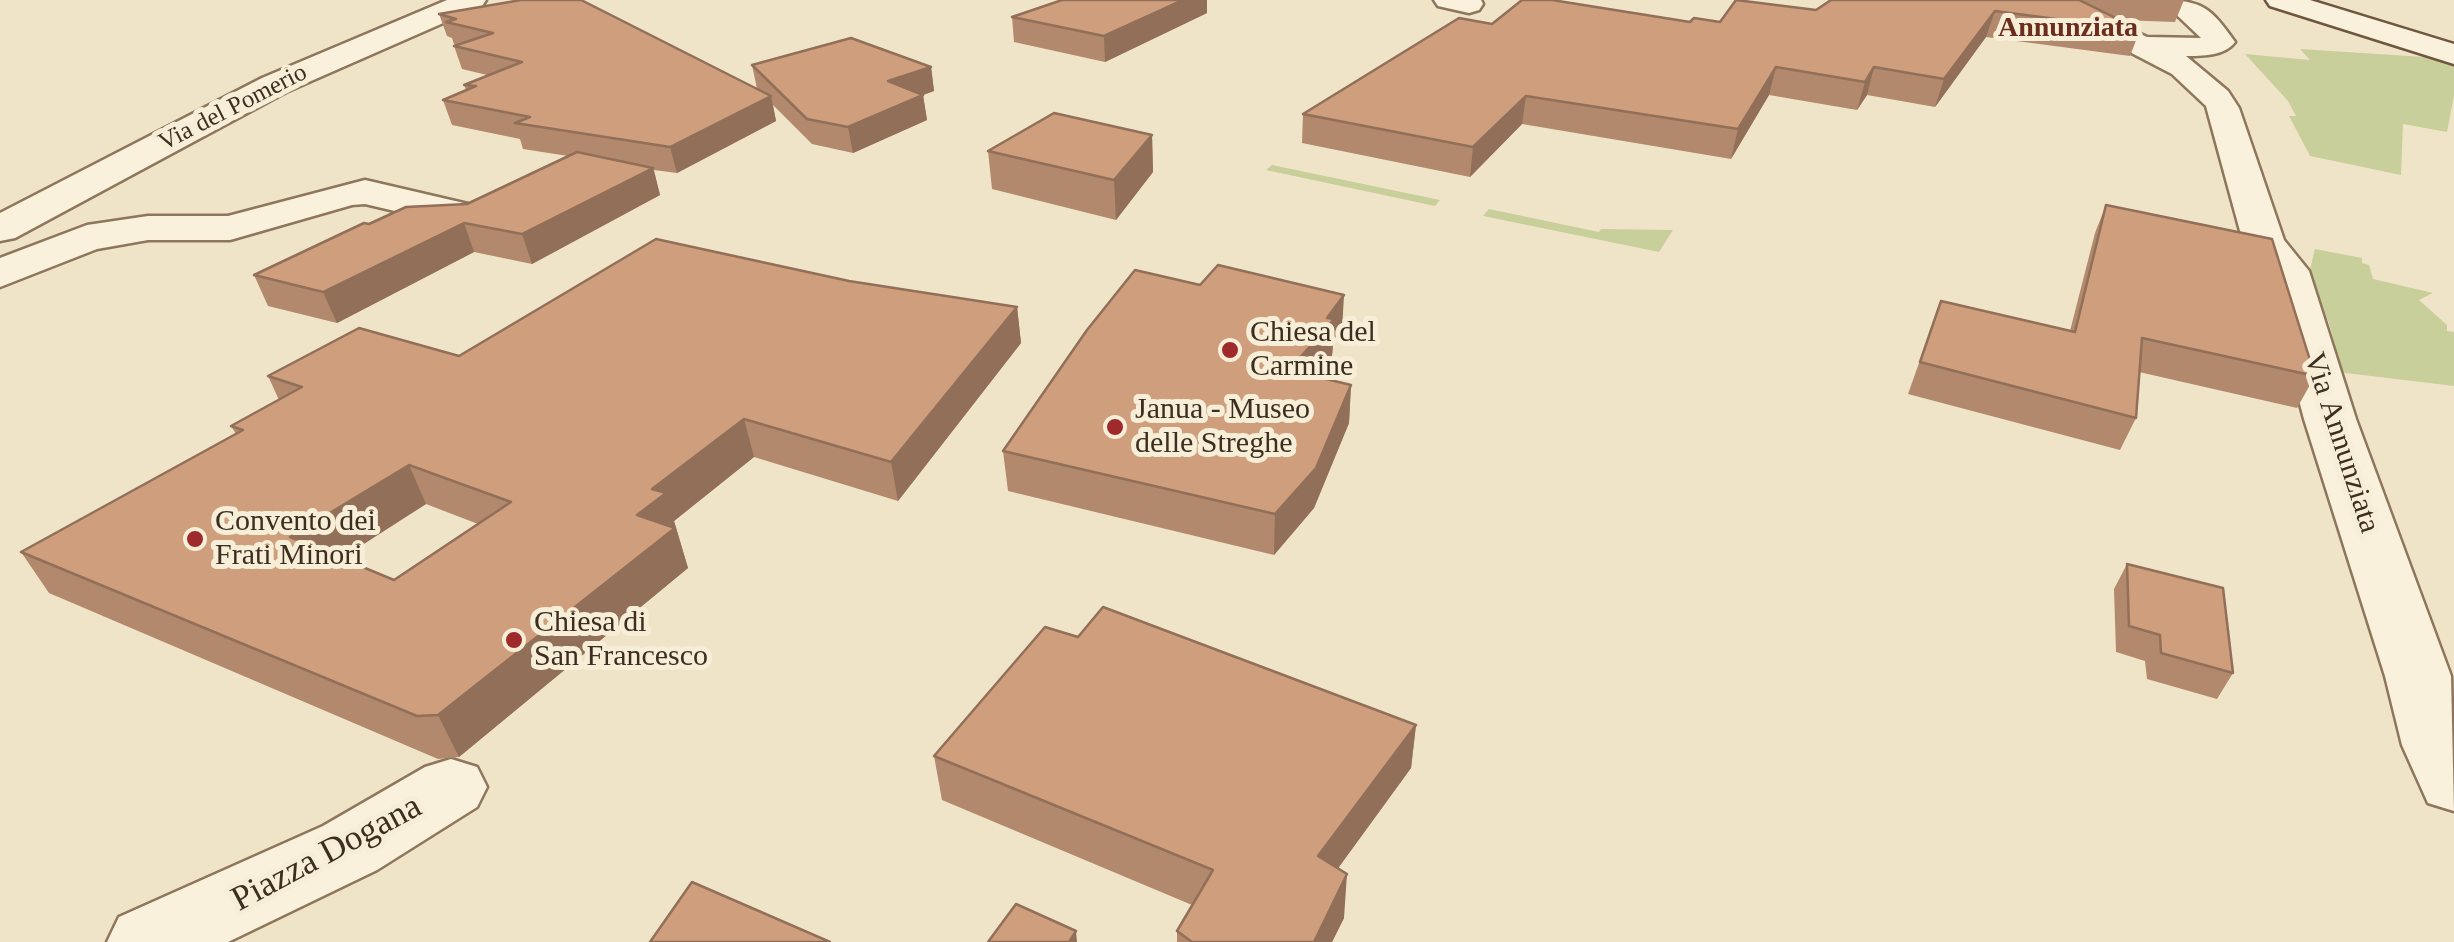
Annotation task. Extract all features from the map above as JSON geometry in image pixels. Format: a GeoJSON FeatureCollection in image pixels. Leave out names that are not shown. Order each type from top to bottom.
{"type":"FeatureCollection","features":[{"type":"Feature","properties":{"kind":"street","name":"Via del Pomerio"},"geometry":{"type":"LineString","coordinates":[[0,229],[274,85],[472,0]]}},
{"type":"Feature","properties":{"kind":"street"},"geometry":{"type":"LineString","coordinates":[[2142,46],[2202,47],[2220,42],[2208,26],[2175,0]]}},
{"type":"Feature","properties":{"kind":"street"},"geometry":{"type":"LineString","coordinates":[[2280,0],[2454,54]]}},
{"type":"Feature","properties":{"kind":"street","name":"Via Annunziata"},"geometry":{"type":"LineString","coordinates":[[2071,8],[2183,67],[2219,103],[2264,242],[2287,271],[2330,420],[2412,658],[2437,745],[2454,783]]}},
{"type":"Feature","properties":{"kind":"street"},"geometry":{"type":"LineString","coordinates":[[0,274],[87,238],[148,228],[230,228],[366,192],[467,216]]}},
{"type":"Feature","properties":{"kind":"street","name":"Piazza Dogana"},"geometry":{"type":"LineString","coordinates":[[148,942],[350,848],[451,788]]}},
{"type":"Feature","properties":{"kind":"green space"},"geometry":{"type":"Polygon","coordinates":[[[2300,49],[2454,62],[2454,96],[2447,132],[2403,124],[2401,175],[2310,156],[2289,116],[2296,116],[2288,101],[2245,54],[2310,60],[2300,49]]]}},
{"type":"Feature","properties":{"kind":"green space"},"geometry":{"type":"Polygon","coordinates":[[[1272,165],[1440,200],[1435,206],[1266,170],[1272,165]]]}},
{"type":"Feature","properties":{"kind":"green space"},"geometry":{"type":"Polygon","coordinates":[[[1489,209],[1599,232],[1673,230],[1659,252],[1483,216],[1489,209]]]}},
{"type":"Feature","properties":{"kind":"green space"},"geometry":{"type":"Polygon","coordinates":[[[2315,249],[2362,258],[2373,279],[2433,293],[2419,300],[2447,325],[2447,331],[2454,332],[2454,386],[2329,371],[2322,344],[2335,345],[2328,320],[2312,317],[2305,290],[2315,249]]]}},
{"type":"Feature","properties":{"kind":"building"},"geometry":{"type":"Polygon","coordinates":[[[521,0],[581,0],[771,96],[670,147],[515,123],[530,117],[443,100],[476,86],[464,85],[522,62],[454,46],[493,33],[446,22],[456,19],[439,14],[521,0]]]}},
{"type":"Feature","properties":{"kind":"building"},"geometry":{"type":"Polygon","coordinates":[[[1062,0],[1183,0],[1104,36],[1012,17],[1062,0]]]}},
{"type":"Feature","properties":{"kind":"building"},"geometry":{"type":"Polygon","coordinates":[[[1522,0],[1552,0],[1690,22],[1694,18],[1720,22],[1736,0],[1816,10],[1831,0],[2079,0],[2140,30],[1995,11],[1944,79],[1874,67],[1865,82],[1776,67],[1738,129],[1526,96],[1473,147],[1303,114],[1459,18],[1492,24],[1522,0]]]}},
{"type":"Feature","properties":{"kind":"building"},"geometry":{"type":"Polygon","coordinates":[[[851,38],[931,67],[888,81],[923,95],[848,127],[807,119],[752,65],[851,38]]]}},
{"type":"Feature","properties":{"kind":"building"},"geometry":{"type":"Polygon","coordinates":[[[1054,113],[1152,135],[1114,180],[988,151],[1054,113]]]}},
{"type":"Feature","properties":{"kind":"building"},"geometry":{"type":"Polygon","coordinates":[[[577,152],[653,168],[522,234],[464,223],[323,292],[254,275],[406,207],[467,204],[577,152]]]}},
{"type":"Feature","properties":{"kind":"building"},"geometry":{"type":"Polygon","coordinates":[[[2106,205],[2272,239],[2315,376],[2142,338],[2136,418],[1920,362],[1941,301],[2075,332],[2106,205]]]}},
{"type":"Feature","properties":{"kind":"building"},"geometry":{"type":"Polygon","coordinates":[[[656,239],[849,281],[1017,307],[891,462],[744,419],[652,489],[666,493],[637,515],[675,528],[438,715],[417,716],[21,552],[243,430],[231,426],[302,387],[268,376],[359,328],[459,356],[656,239]],[[409,465],[290,537],[394,580],[511,502],[409,465]]]}},
{"type":"Feature","properties":{"kind":"building"},"geometry":{"type":"Polygon","coordinates":[[[1218,265],[1344,295],[1327,318],[1334,319],[1289,370],[1351,385],[1316,468],[1275,514],[1003,451],[1087,330],[1135,270],[1200,285],[1218,265]]]}},
{"type":"Feature","properties":{"kind":"building"},"geometry":{"type":"Polygon","coordinates":[[[2127,564],[2223,588],[2233,673],[2161,653],[2160,635],[2129,626],[2127,564]]]}},
{"type":"Feature","properties":{"kind":"building"},"geometry":{"type":"Polygon","coordinates":[[[1103,607],[1416,725],[1318,856],[1347,874],[1314,942],[1192,942],[1177,931],[1213,870],[934,756],[1045,627],[1078,637],[1103,607]]]}},
{"type":"Feature","properties":{"kind":"building"},"geometry":{"type":"Polygon","coordinates":[[[692,882],[830,942],[650,942],[692,882]]]}},
{"type":"Feature","properties":{"kind":"building"},"geometry":{"type":"Polygon","coordinates":[[[1016,904],[1076,931],[1069,942],[988,942],[1016,904]]]}},
{"type":"Feature","properties":{"kind":"place","name":"Chiesa del Carmine"},"geometry":{"type":"Point","coordinates":[1230,350]}},
{"type":"Feature","properties":{"kind":"place","name":"Janua - Museo delle Streghe"},"geometry":{"type":"Point","coordinates":[1115,427]}},
{"type":"Feature","properties":{"kind":"place","name":"Convento dei Frati Minori"},"geometry":{"type":"Point","coordinates":[195,539]}},
{"type":"Feature","properties":{"kind":"place","name":"Chiesa di San Francesco"},"geometry":{"type":"Point","coordinates":[514,640]}},
{"type":"Feature","properties":{"kind":"district","name":"Annunziata"},"geometry":{"type":"Point","coordinates":[2068,29]}}]}
